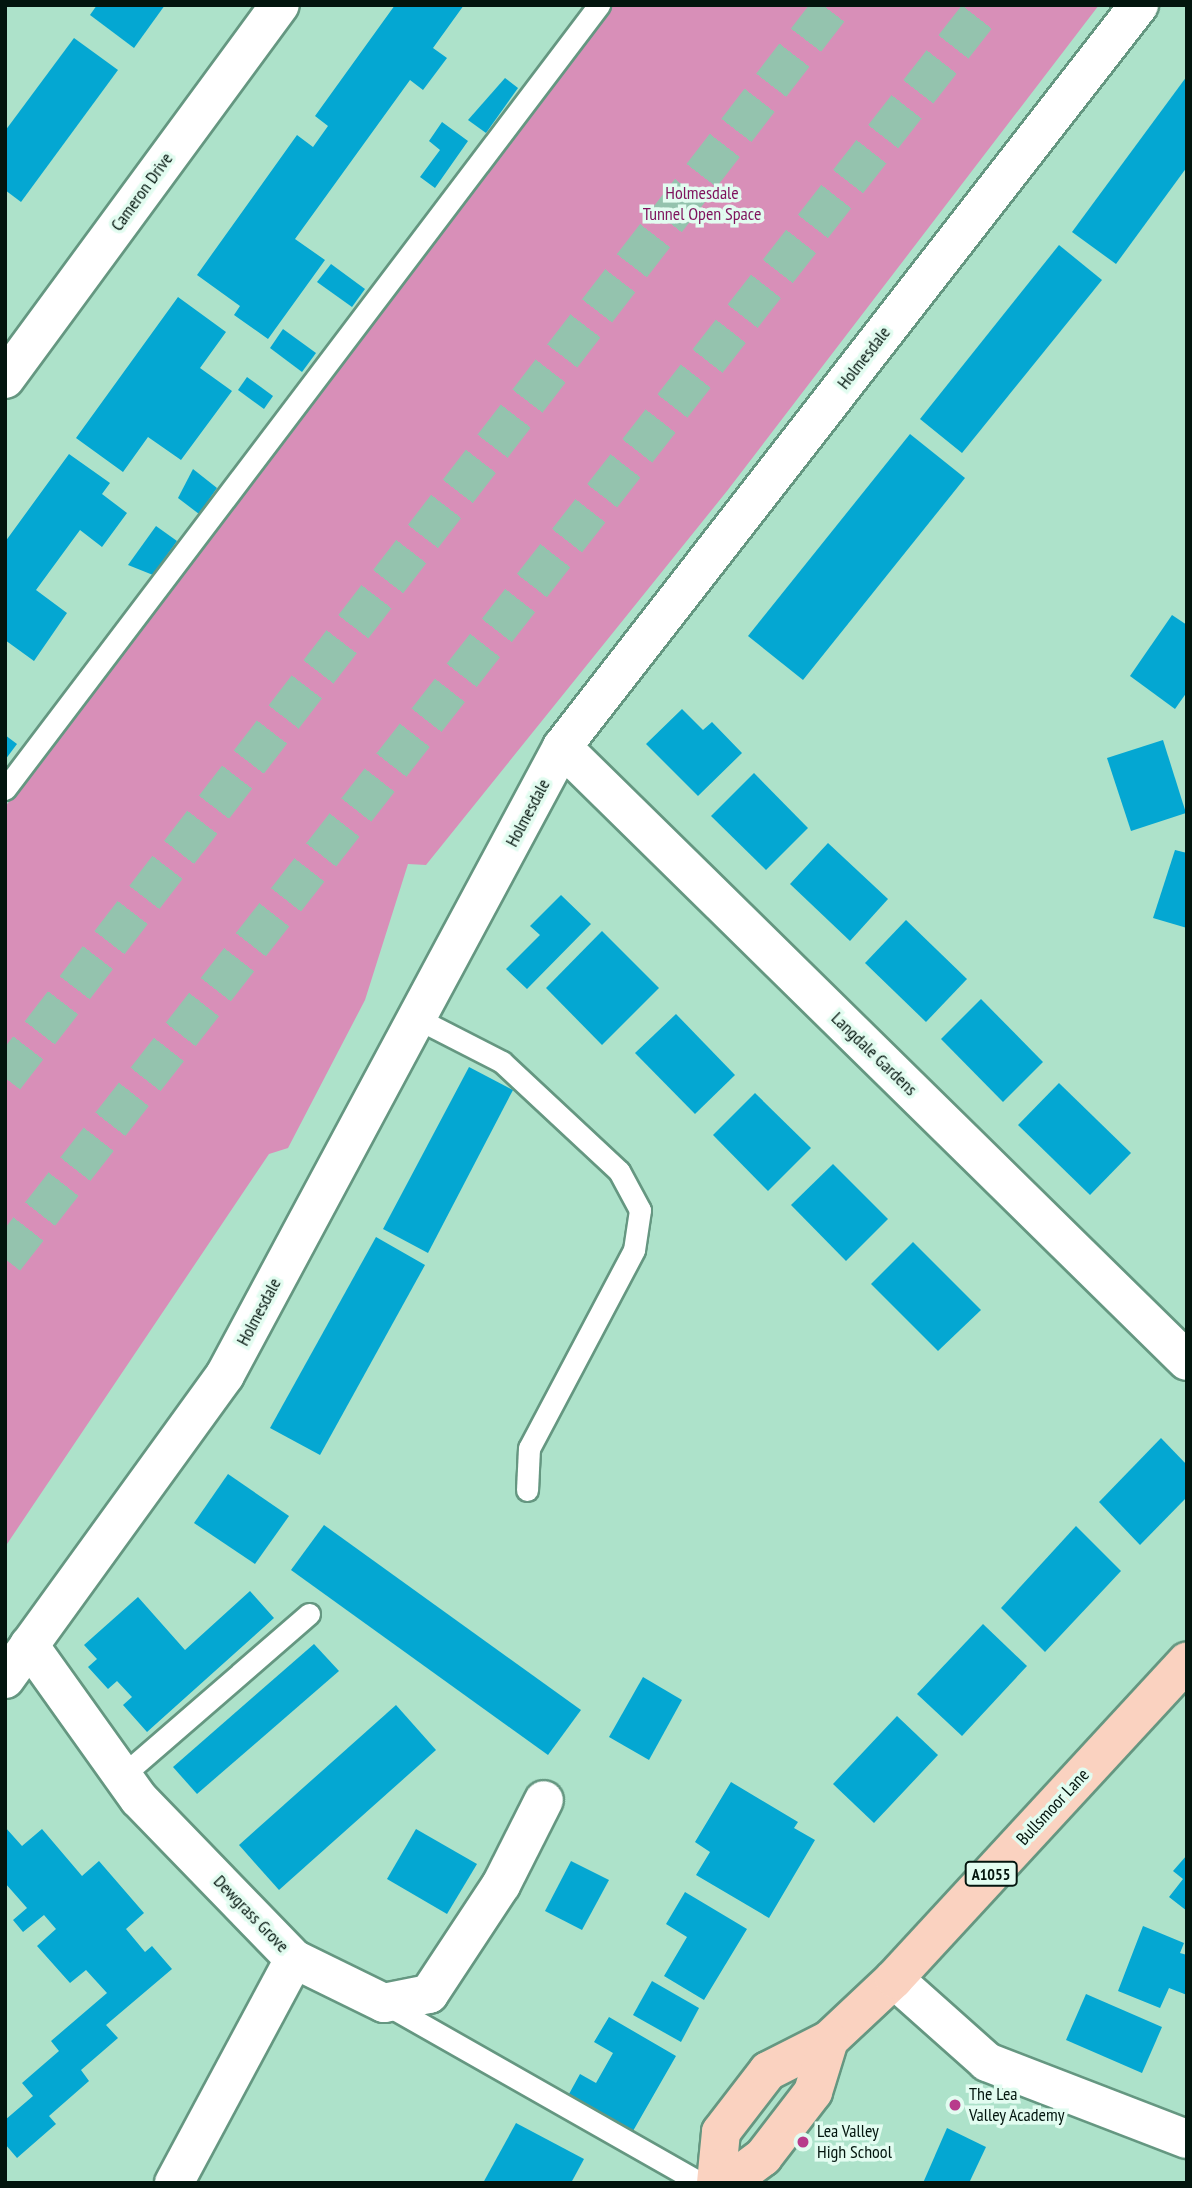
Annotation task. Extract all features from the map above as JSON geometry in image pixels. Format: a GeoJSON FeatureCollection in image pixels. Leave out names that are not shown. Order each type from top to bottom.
{"type":"FeatureCollection","features":[{"type":"Feature","properties":{"kind":"main road","name":"Bullsmoor Lane"},"geometry":{"type":"LineString","coordinates":[[716,2183],[721,2132],[768,2071],[829,2040],[894,1979],[1187,1661]]}},
{"type":"Feature","properties":{"kind":"main road","name":"Bullsmoor Lane"},"geometry":{"type":"LineString","coordinates":[[728,2183],[764,2157],[813,2092],[829,2040]]}},
{"type":"Feature","properties":{"kind":"street","name":"Cameron Drive"},"geometry":{"type":"LineString","coordinates":[[5,379],[280,5]]}},
{"type":"Feature","properties":{"kind":"street","name":"Holmesdale"},"geometry":{"type":"LineString","coordinates":[[5,1679],[225,1375],[420,1020],[562,747],[1139,5]]}},
{"type":"Feature","properties":{"kind":"street","name":"Langdale Gardens"},"geometry":{"type":"LineString","coordinates":[[562,747],[1187,1361]]}},
{"type":"Feature","properties":{"kind":"street","name":"Dewgrass Grove"},"geometry":{"type":"LineString","coordinates":[[29,1645],[123,1775],[294,1959],[384,2003]]}},
{"type":"Feature","properties":{"kind":"street"},"geometry":{"type":"LineString","coordinates":[[384,2003],[429,1994],[501,1885],[544,1800]]}},
{"type":"Feature","properties":{"kind":"street"},"geometry":{"type":"LineString","coordinates":[[174,2183],[294,1959]]}},
{"type":"Feature","properties":{"kind":"street"},"geometry":{"type":"LineString","coordinates":[[894,1979],[987,2062],[1187,2139]]}},
{"type":"Feature","properties":{"kind":"lane"},"geometry":{"type":"LineString","coordinates":[[5,789],[599,5]]}},
{"type":"Feature","properties":{"kind":"lane"},"geometry":{"type":"LineString","coordinates":[[420,1020],[502,1062],[619,1171],[640,1210],[634,1250],[529,1448],[527,1490]]}},
{"type":"Feature","properties":{"kind":"lane"},"geometry":{"type":"LineString","coordinates":[[123,1775],[309,1614]]}},
{"type":"Feature","properties":{"kind":"lane"},"geometry":{"type":"LineString","coordinates":[[384,2003],[701,2183]]}},
{"type":"Feature","properties":{"kind":"green space","name":"Holmesdale Tunnel Open Space"},"geometry":{"type":"Polygon","coordinates":[[[608,5],[1099,5],[727,491],[426,865],[408,864],[365,1000],[288,1148],[269,1154],[5,1547],[5,807],[608,5]]]}},
{"type":"Feature","properties":{"kind":"building"},"geometry":{"type":"Polygon","coordinates":[[[97,5],[165,5],[134,48],[90,15],[97,5]]]}},
{"type":"Feature","properties":{"kind":"building"},"geometry":{"type":"Polygon","coordinates":[[[395,5],[464,5],[433,48],[447,58],[423,90],[410,80],[295,239],[325,260],[268,339],[234,315],[240,306],[197,275],[297,135],[313,147],[328,126],[315,116],[395,5]]]}},
{"type":"Feature","properties":{"kind":"building"},"geometry":{"type":"Polygon","coordinates":[[[74,38],[118,70],[21,202],[5,190],[5,131],[74,38]]]}},
{"type":"Feature","properties":{"kind":"building"},"geometry":{"type":"Polygon","coordinates":[[[1187,76],[1187,167],[1116,264],[1072,232],[1187,76]]]}},
{"type":"Feature","properties":{"kind":"building"},"geometry":{"type":"Polygon","coordinates":[[[505,78],[518,88],[486,133],[468,120],[505,78]]]}},
{"type":"Feature","properties":{"kind":"building"},"geometry":{"type":"Polygon","coordinates":[[[442,122],[468,141],[435,188],[420,177],[440,150],[429,141],[442,122]]]}},
{"type":"Feature","properties":{"kind":"building"},"geometry":{"type":"Polygon","coordinates":[[[1059,245],[1102,280],[962,453],[920,419],[1059,245]]]}},
{"type":"Feature","properties":{"kind":"building"},"geometry":{"type":"Polygon","coordinates":[[[331,264],[365,289],[352,307],[317,282],[331,264]]]}},
{"type":"Feature","properties":{"kind":"building"},"geometry":{"type":"Polygon","coordinates":[[[178,297],[226,332],[200,368],[232,391],[181,460],[148,437],[123,472],[76,438],[178,297]]]}},
{"type":"Feature","properties":{"kind":"building"},"geometry":{"type":"Polygon","coordinates":[[[283,329],[316,353],[302,372],[270,348],[283,329]]]}},
{"type":"Feature","properties":{"kind":"building"},"geometry":{"type":"Polygon","coordinates":[[[247,377],[273,396],[264,409],[238,390],[247,377]]]}},
{"type":"Feature","properties":{"kind":"building"},"geometry":{"type":"Polygon","coordinates":[[[910,434],[965,478],[803,680],[748,636],[910,434]]]}},
{"type":"Feature","properties":{"kind":"building"},"geometry":{"type":"Polygon","coordinates":[[[69,454],[110,483],[102,494],[127,513],[102,547],[80,530],[36,590],[67,613],[34,661],[5,640],[5,542],[69,454]]]}},
{"type":"Feature","properties":{"kind":"building"},"geometry":{"type":"Polygon","coordinates":[[[193,469],[217,488],[199,514],[178,498],[193,469]]]}},
{"type":"Feature","properties":{"kind":"building"},"geometry":{"type":"Polygon","coordinates":[[[156,526],[177,541],[153,575],[128,565],[156,526]]]}},
{"type":"Feature","properties":{"kind":"building"},"geometry":{"type":"Polygon","coordinates":[[[1172,615],[1187,625],[1187,692],[1175,709],[1130,676],[1172,615]]]}},
{"type":"Feature","properties":{"kind":"building"},"geometry":{"type":"Polygon","coordinates":[[[682,709],[703,730],[712,722],[742,753],[698,796],[646,744],[682,709]]]}},
{"type":"Feature","properties":{"kind":"building"},"geometry":{"type":"Polygon","coordinates":[[[5,735],[17,744],[5,760],[5,735]]]}},
{"type":"Feature","properties":{"kind":"building"},"geometry":{"type":"Polygon","coordinates":[[[1163,740],[1186,813],[1131,831],[1107,758],[1163,740]]]}},
{"type":"Feature","properties":{"kind":"building"},"geometry":{"type":"Polygon","coordinates":[[[754,773],[808,828],[766,870],[711,816],[754,773]]]}},
{"type":"Feature","properties":{"kind":"building"},"geometry":{"type":"Polygon","coordinates":[[[828,843],[888,899],[850,941],[790,884],[828,843]]]}},
{"type":"Feature","properties":{"kind":"building"},"geometry":{"type":"Polygon","coordinates":[[[1175,850],[1187,853],[1187,928],[1153,918],[1175,850]]]}},
{"type":"Feature","properties":{"kind":"building"},"geometry":{"type":"Polygon","coordinates":[[[561,895],[591,924],[527,989],[506,969],[540,935],[530,926],[561,895]]]}},
{"type":"Feature","properties":{"kind":"building"},"geometry":{"type":"Polygon","coordinates":[[[906,920],[967,979],[926,1022],[865,963],[906,920]]]}},
{"type":"Feature","properties":{"kind":"building"},"geometry":{"type":"Polygon","coordinates":[[[602,931],[659,988],[602,1045],[546,988],[602,931]]]}},
{"type":"Feature","properties":{"kind":"building"},"geometry":{"type":"Polygon","coordinates":[[[981,999],[1043,1062],[1003,1102],[941,1039],[981,999]]]}},
{"type":"Feature","properties":{"kind":"building"},"geometry":{"type":"Polygon","coordinates":[[[676,1014],[735,1075],[695,1114],[635,1053],[676,1014]]]}},
{"type":"Feature","properties":{"kind":"building"},"geometry":{"type":"Polygon","coordinates":[[[469,1067],[513,1090],[428,1253],[383,1229],[469,1067]]]}},
{"type":"Feature","properties":{"kind":"building"},"geometry":{"type":"Polygon","coordinates":[[[1059,1083],[1131,1153],[1090,1195],[1018,1125],[1059,1083]]]}},
{"type":"Feature","properties":{"kind":"building"},"geometry":{"type":"Polygon","coordinates":[[[755,1093],[811,1148],[768,1191],[713,1135],[755,1093]]]}},
{"type":"Feature","properties":{"kind":"building"},"geometry":{"type":"Polygon","coordinates":[[[833,1164],[888,1219],[846,1261],[791,1205],[833,1164]]]}},
{"type":"Feature","properties":{"kind":"building"},"geometry":{"type":"Polygon","coordinates":[[[376,1237],[425,1265],[320,1455],[270,1428],[376,1237]]]}},
{"type":"Feature","properties":{"kind":"building"},"geometry":{"type":"Polygon","coordinates":[[[913,1242],[981,1310],[938,1351],[871,1284],[913,1242]]]}},
{"type":"Feature","properties":{"kind":"building"},"geometry":{"type":"Polygon","coordinates":[[[1161,1438],[1187,1465],[1187,1497],[1140,1545],[1099,1502],[1161,1438]]]}},
{"type":"Feature","properties":{"kind":"building"},"geometry":{"type":"Polygon","coordinates":[[[228,1474],[289,1516],[255,1564],[194,1523],[228,1474]]]}},
{"type":"Feature","properties":{"kind":"building"},"geometry":{"type":"Polygon","coordinates":[[[324,1525],[581,1710],[548,1755],[291,1570],[324,1525]]]}},
{"type":"Feature","properties":{"kind":"building"},"geometry":{"type":"Polygon","coordinates":[[[1076,1526],[1121,1571],[1045,1652],[1001,1608],[1076,1526]]]}},
{"type":"Feature","properties":{"kind":"building"},"geometry":{"type":"Polygon","coordinates":[[[250,1591],[274,1618],[147,1732],[123,1705],[132,1697],[117,1681],[108,1689],[88,1667],[97,1659],[84,1645],[138,1597],[185,1650],[250,1591]]]}},
{"type":"Feature","properties":{"kind":"building"},"geometry":{"type":"Polygon","coordinates":[[[983,1624],[1027,1666],[962,1736],[917,1694],[983,1624]]]}},
{"type":"Feature","properties":{"kind":"building"},"geometry":{"type":"Polygon","coordinates":[[[314,1644],[339,1671],[197,1794],[173,1767],[314,1644]]]}},
{"type":"Feature","properties":{"kind":"building"},"geometry":{"type":"Polygon","coordinates":[[[643,1677],[682,1700],[649,1760],[609,1737],[643,1677]]]}},
{"type":"Feature","properties":{"kind":"building"},"geometry":{"type":"Polygon","coordinates":[[[396,1705],[436,1750],[279,1890],[239,1845],[396,1705]]]}},
{"type":"Feature","properties":{"kind":"building"},"geometry":{"type":"Polygon","coordinates":[[[897,1716],[938,1755],[874,1823],[833,1784],[897,1716]]]}},
{"type":"Feature","properties":{"kind":"building"},"geometry":{"type":"Polygon","coordinates":[[[731,1782],[798,1822],[794,1828],[815,1840],[769,1918],[696,1875],[710,1852],[695,1842],[731,1782]]]}},
{"type":"Feature","properties":{"kind":"building"},"geometry":{"type":"Polygon","coordinates":[[[5,1827],[22,1846],[42,1829],[82,1876],[99,1861],[144,1913],[126,1929],[145,1952],[152,1946],[172,1969],[106,2025],[118,2038],[81,2070],[89,2081],[49,2116],[56,2124],[17,2158],[5,2144],[5,2120],[33,2096],[22,2083],[59,2051],[51,2041],[107,1993],[86,1970],[70,1983],[37,1946],[56,1929],[44,1915],[23,1932],[13,1920],[27,1908],[5,1883],[5,1827]]]}},
{"type":"Feature","properties":{"kind":"building"},"geometry":{"type":"Polygon","coordinates":[[[416,1829],[477,1864],[447,1914],[387,1879],[416,1829]]]}},
{"type":"Feature","properties":{"kind":"building"},"geometry":{"type":"Polygon","coordinates":[[[1187,1855],[1187,1911],[1169,1897],[1183,1879],[1173,1871],[1187,1855]]]}},
{"type":"Feature","properties":{"kind":"building"},"geometry":{"type":"Polygon","coordinates":[[[571,1861],[609,1880],[582,1930],[545,1911],[571,1861]]]}},
{"type":"Feature","properties":{"kind":"building"},"geometry":{"type":"Polygon","coordinates":[[[685,1892],[747,1929],[704,2000],[664,1976],[687,1937],[666,1924],[685,1892]]]}},
{"type":"Feature","properties":{"kind":"building"},"geometry":{"type":"Polygon","coordinates":[[[1143,1926],[1184,1943],[1180,1953],[1187,1955],[1187,1995],[1169,1988],[1160,2008],[1118,1991],[1143,1926]]]}},
{"type":"Feature","properties":{"kind":"building"},"geometry":{"type":"Polygon","coordinates":[[[652,1981],[699,2008],[681,2042],[633,2015],[652,1981]]]}},
{"type":"Feature","properties":{"kind":"building"},"geometry":{"type":"Polygon","coordinates":[[[1086,1994],[1162,2027],[1142,2073],[1066,2040],[1086,1994]]]}},
{"type":"Feature","properties":{"kind":"building"},"geometry":{"type":"Polygon","coordinates":[[[609,2017],[676,2056],[633,2131],[569,2094],[580,2074],[596,2083],[613,2053],[594,2042],[609,2017]]]}},
{"type":"Feature","properties":{"kind":"building"},"geometry":{"type":"Polygon","coordinates":[[[516,2123],[584,2159],[571,2183],[483,2183],[516,2123]]]}},
{"type":"Feature","properties":{"kind":"building"},"geometry":{"type":"Polygon","coordinates":[[[947,2128],[986,2147],[969,2183],[923,2183],[947,2128]]]}},
{"type":"Feature","properties":{"kind":"tunnel"},"geometry":{"type":"LineString","coordinates":[[5,1078],[833,5]]}},
{"type":"Feature","properties":{"kind":"tunnel"},"geometry":{"type":"LineString","coordinates":[[5,1259],[986,5]]}},
{"type":"Feature","properties":{"kind":"place","name":"The Lea Valley Academy"},"geometry":{"type":"Point","coordinates":[955,2105]}},
{"type":"Feature","properties":{"kind":"place","name":"Lea Valley High School"},"geometry":{"type":"Point","coordinates":[803,2142]}}]}
